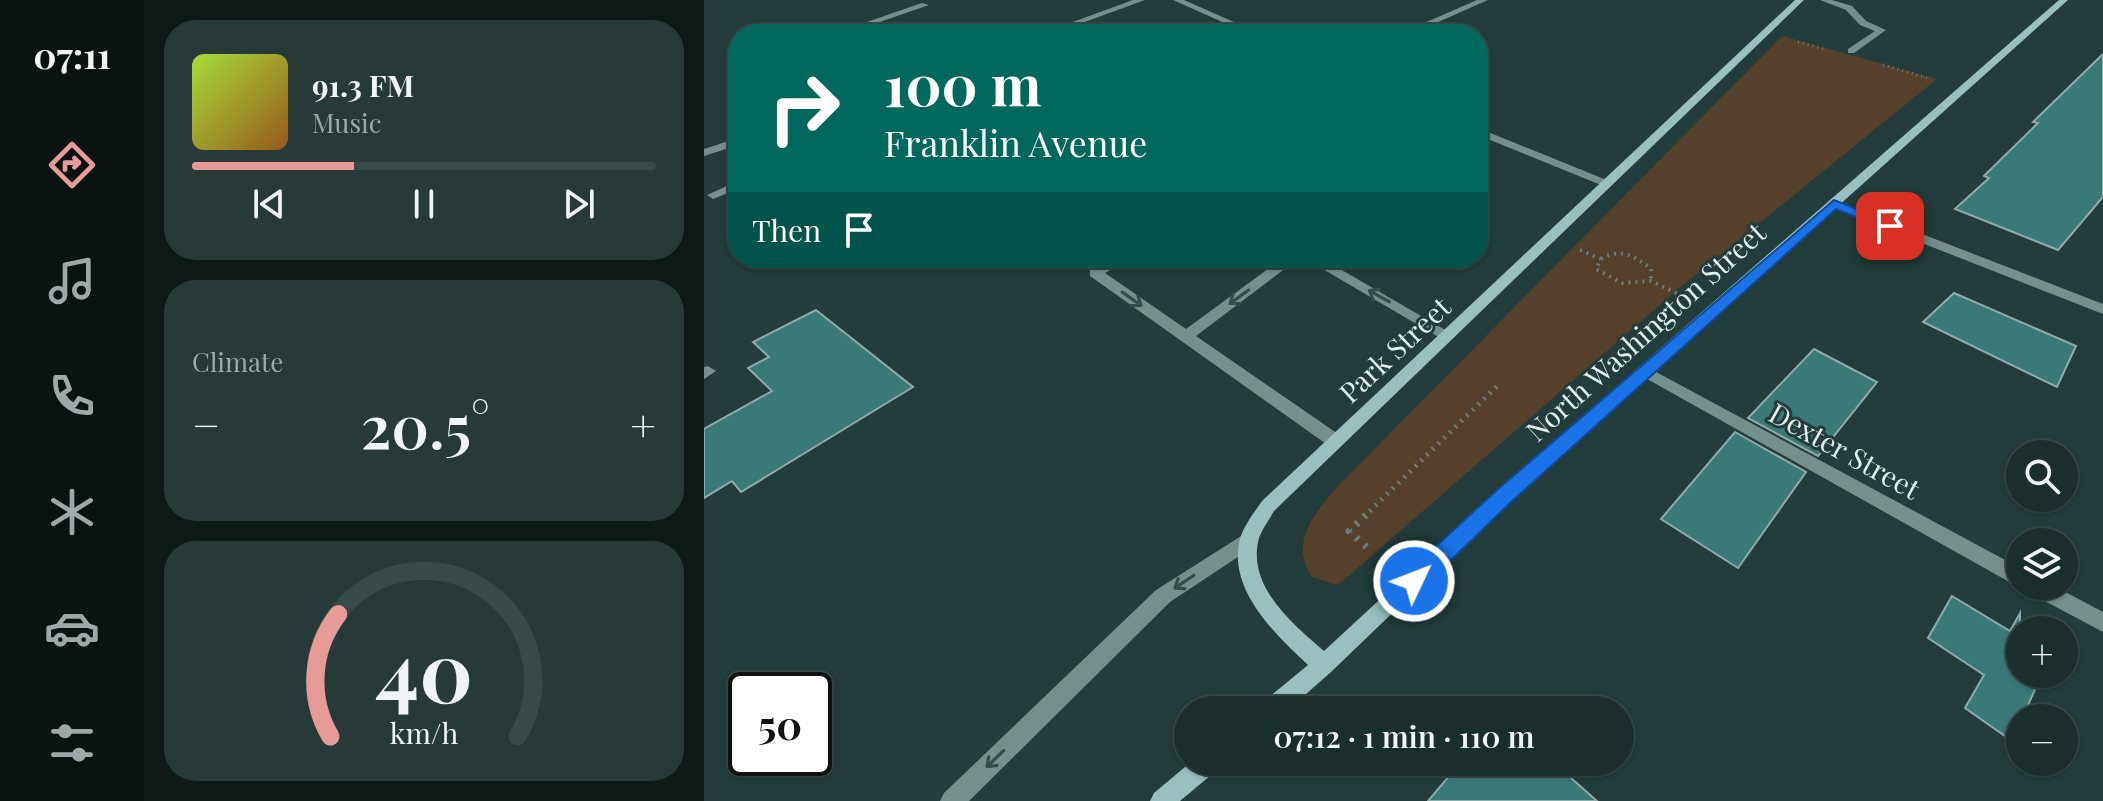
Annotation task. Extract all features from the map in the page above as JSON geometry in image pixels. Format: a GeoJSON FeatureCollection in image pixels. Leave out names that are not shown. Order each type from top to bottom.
{"type":"FeatureCollection","features":[{"type":"Feature","properties":{"kind":"main road","name":"Park Street"},"geometry":{"type":"LineString","coordinates":[[1249,539],[1268,506],[1800,0]]}},
{"type":"Feature","properties":{"kind":"main road","name":"North Washington Street"},"geometry":{"type":"LineString","coordinates":[[1287,696],[1503,496],[2064,0]]}},
{"type":"Feature","properties":{"kind":"main road"},"geometry":{"type":"LineString","coordinates":[[1249,539],[1250,576],[1263,601],[1284,629],[1324,665]]}},
{"type":"Feature","properties":{"kind":"main road"},"geometry":{"type":"LineString","coordinates":[[1162,801],[1192,776]]}},
{"type":"Feature","properties":{"kind":"street"},"geometry":{"type":"LineString","coordinates":[[1073,24],[1141,0]]}},
{"type":"Feature","properties":{"kind":"street"},"geometry":{"type":"LineString","coordinates":[[1177,0],[1233,24]]}},
{"type":"Feature","properties":{"kind":"street"},"geometry":{"type":"LineString","coordinates":[[1427,24],[1484,0]]}},
{"type":"Feature","properties":{"kind":"street"},"geometry":{"type":"LineString","coordinates":[[1824,0],[1849,8],[1863,23],[1882,30],[1851,51]]}},
{"type":"Feature","properties":{"kind":"street"},"geometry":{"type":"LineString","coordinates":[[867,24],[925,5]]}},
{"type":"Feature","properties":{"kind":"street"},"geometry":{"type":"LineString","coordinates":[[1488,135],[1605,183]]}},
{"type":"Feature","properties":{"kind":"street"},"geometry":{"type":"LineString","coordinates":[[704,153],[728,145]]}},
{"type":"Feature","properties":{"kind":"street"},"geometry":{"type":"LineString","coordinates":[[713,195],[728,189]]}},
{"type":"Feature","properties":{"kind":"street"},"geometry":{"type":"LineString","coordinates":[[1834,204],[2103,309]]}},
{"type":"Feature","properties":{"kind":"street"},"geometry":{"type":"LineString","coordinates":[[1105,268],[1095,273],[1335,441]]}},
{"type":"Feature","properties":{"kind":"street"},"geometry":{"type":"LineString","coordinates":[[1185,337],[1278,268]]}},
{"type":"Feature","properties":{"kind":"street"},"geometry":{"type":"LineString","coordinates":[[1329,268],[1447,335]]}},
{"type":"Feature","properties":{"kind":"street","name":"Dexter Street"},"geometry":{"type":"LineString","coordinates":[[1645,371],[2006,570]]}},
{"type":"Feature","properties":{"kind":"street"},"geometry":{"type":"LineString","coordinates":[[952,801],[1163,596],[1249,539]]}},
{"type":"Feature","properties":{"kind":"street"},"geometry":{"type":"LineString","coordinates":[[2061,600],[2103,623]]}},
{"type":"Feature","properties":{"kind":"path"},"geometry":{"type":"LineString","coordinates":[[1572,247],[1601,259]]}},
{"type":"Feature","properties":{"kind":"path"},"geometry":{"type":"LineString","coordinates":[[1651,281],[1651,268],[1631,255],[1613,252],[1601,259],[1596,269],[1624,285],[1632,287],[1651,281],[1680,296]]}},
{"type":"Feature","properties":{"kind":"path"},"geometry":{"type":"LineString","coordinates":[[1370,550],[1349,531],[1500,383]]}},
{"type":"Feature","properties":{"kind":"shaded area"},"geometry":{"type":"Polygon","coordinates":[[[1782,36],[1937,79],[1677,290],[1338,585],[1312,577],[1303,552],[1304,541],[1313,519],[1336,488],[1782,36]]]}},
{"type":"Feature","properties":{"kind":"building"},"geometry":{"type":"Polygon","coordinates":[[[2103,54],[2103,197],[2058,250],[1955,209],[1989,178],[1984,176],[2038,123],[2033,122],[2103,54]]]}},
{"type":"Feature","properties":{"kind":"building"},"geometry":{"type":"Polygon","coordinates":[[[1954,293],[2076,346],[2057,387],[1923,322],[1954,293]]]}},
{"type":"Feature","properties":{"kind":"building"},"geometry":{"type":"Polygon","coordinates":[[[816,310],[913,387],[741,492],[732,481],[704,498],[704,429],[772,391],[748,368],[769,357],[753,342],[816,310]]]}},
{"type":"Feature","properties":{"kind":"building"},"geometry":{"type":"Polygon","coordinates":[[[1814,349],[1877,382],[1818,456],[1748,418],[1814,349]]]}},
{"type":"Feature","properties":{"kind":"building"},"geometry":{"type":"Polygon","coordinates":[[[1735,432],[1806,472],[1738,568],[1661,519],[1735,432]]]}},
{"type":"Feature","properties":{"kind":"building"},"geometry":{"type":"Polygon","coordinates":[[[1952,596],[2006,629],[2006,688],[2036,688],[2029,704],[2006,704],[2006,737],[1965,708],[1984,675],[1928,638],[1952,596]]]}},
{"type":"Feature","properties":{"kind":"building"},"geometry":{"type":"Polygon","coordinates":[[[1449,776],[1569,776],[1597,801],[1428,801],[1449,776]]]}},
{"type":"Feature","properties":{"kind":"route"},"geometry":{"type":"LineString","coordinates":[[1414,581],[1503,496],[1834,204],[1890,226]]}}]}
